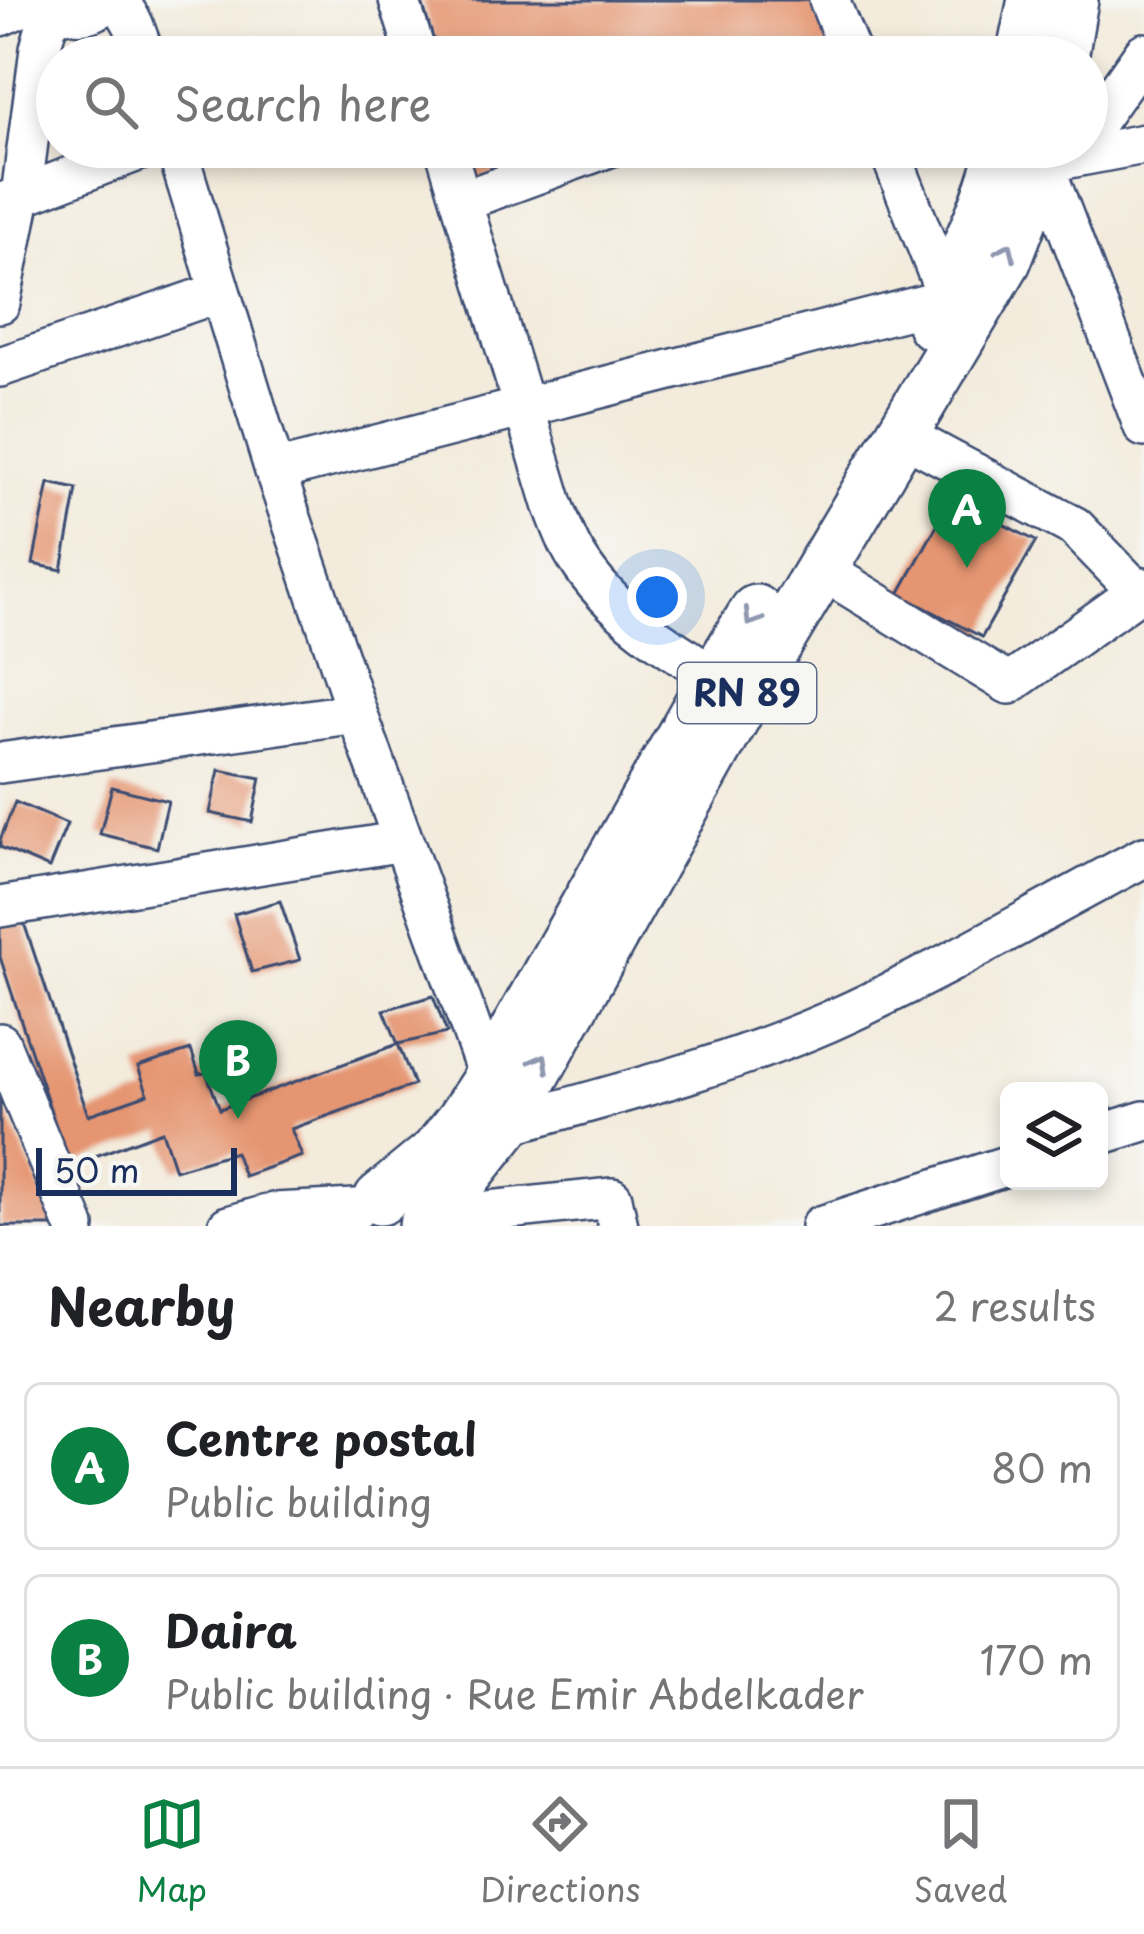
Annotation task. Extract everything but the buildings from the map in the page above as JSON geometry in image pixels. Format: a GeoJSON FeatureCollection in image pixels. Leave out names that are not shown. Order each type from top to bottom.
{"type":"FeatureCollection","features":[{"type":"Feature","properties":{"kind":"main road"},"geometry":{"type":"LineString","coordinates":[[1026,36],[1034,0]]}},
{"type":"Feature","properties":{"kind":"main road"},"geometry":{"type":"LineString","coordinates":[[1066,36],[1072,0]]}},
{"type":"Feature","properties":{"kind":"main road","name":"RN 89"},"geometry":{"type":"LineString","coordinates":[[392,1217],[462,1120],[497,1102],[948,299],[977,232],[1016,168]]}},
{"type":"Feature","properties":{"kind":"main road","name":"RN 89"},"geometry":{"type":"LineString","coordinates":[[731,686],[821,569],[1005,261],[1020,168]]}},
{"type":"Feature","properties":{"kind":"street"},"geometry":{"type":"LineString","coordinates":[[0,16],[47,1],[74,14],[86,14],[109,0]]}},
{"type":"Feature","properties":{"kind":"street"},"geometry":{"type":"LineString","coordinates":[[118,0],[137,36]]}},
{"type":"Feature","properties":{"kind":"street"},"geometry":{"type":"LineString","coordinates":[[400,0],[407,36]]}},
{"type":"Feature","properties":{"kind":"street"},"geometry":{"type":"LineString","coordinates":[[829,0],[844,36]]}},
{"type":"Feature","properties":{"kind":"street"},"geometry":{"type":"LineString","coordinates":[[42,36],[47,1]]}},
{"type":"Feature","properties":{"kind":"street"},"geometry":{"type":"LineString","coordinates":[[1108,104],[1144,53]]}},
{"type":"Feature","properties":{"kind":"street"},"geometry":{"type":"LineString","coordinates":[[0,303],[10,200],[36,70]]}},
{"type":"Feature","properties":{"kind":"street"},"geometry":{"type":"LineString","coordinates":[[1108,148],[1144,144]]}},
{"type":"Feature","properties":{"kind":"street"},"geometry":{"type":"LineString","coordinates":[[10,200],[93,168]]}},
{"type":"Feature","properties":{"kind":"street"},"geometry":{"type":"LineString","coordinates":[[182,168],[275,471],[497,1102],[692,1073],[825,1023],[944,966],[1144,857]]}},
{"type":"Feature","properties":{"kind":"street"},"geometry":{"type":"LineString","coordinates":[[452,168],[553,504],[575,556],[611,602],[655,638],[731,686]]}},
{"type":"Feature","properties":{"kind":"street"},"geometry":{"type":"LineString","coordinates":[[462,201],[552,168]]}},
{"type":"Feature","properties":{"kind":"street"},"geometry":{"type":"LineString","coordinates":[[275,471],[948,299],[896,168]]}},
{"type":"Feature","properties":{"kind":"street"},"geometry":{"type":"LineString","coordinates":[[1026,168],[1144,427]]}},
{"type":"Feature","properties":{"kind":"street"},"geometry":{"type":"LineString","coordinates":[[0,367],[220,292]]}},
{"type":"Feature","properties":{"kind":"street"},"geometry":{"type":"LineString","coordinates":[[821,569],[1009,684],[1141,590],[1075,527],[901,434]]}},
{"type":"Feature","properties":{"kind":"street"},"geometry":{"type":"LineString","coordinates":[[0,763],[357,712]]}},
{"type":"Feature","properties":{"kind":"street"},"geometry":{"type":"LineString","coordinates":[[0,907],[403,841]]}},
{"type":"Feature","properties":{"kind":"street"},"geometry":{"type":"LineString","coordinates":[[0,1043],[75,1226]]}},
{"type":"Feature","properties":{"kind":"street"},"geometry":{"type":"LineString","coordinates":[[1108,1132],[1144,1120]]}},
{"type":"Feature","properties":{"kind":"street"},"geometry":{"type":"LineString","coordinates":[[820,1226],[1000,1168]]}},
{"type":"Feature","properties":{"kind":"street"},"geometry":{"type":"LineString","coordinates":[[228,1226],[274,1213],[392,1217],[612,1198],[618,1226]]}},
{"type":"Feature","properties":{"kind":"place","name":"Centre postal"},"geometry":{"type":"Point","coordinates":[967,568]}},
{"type":"Feature","properties":{"kind":"place","name":"Daira"},"geometry":{"type":"Point","coordinates":[238,1119]}}]}
